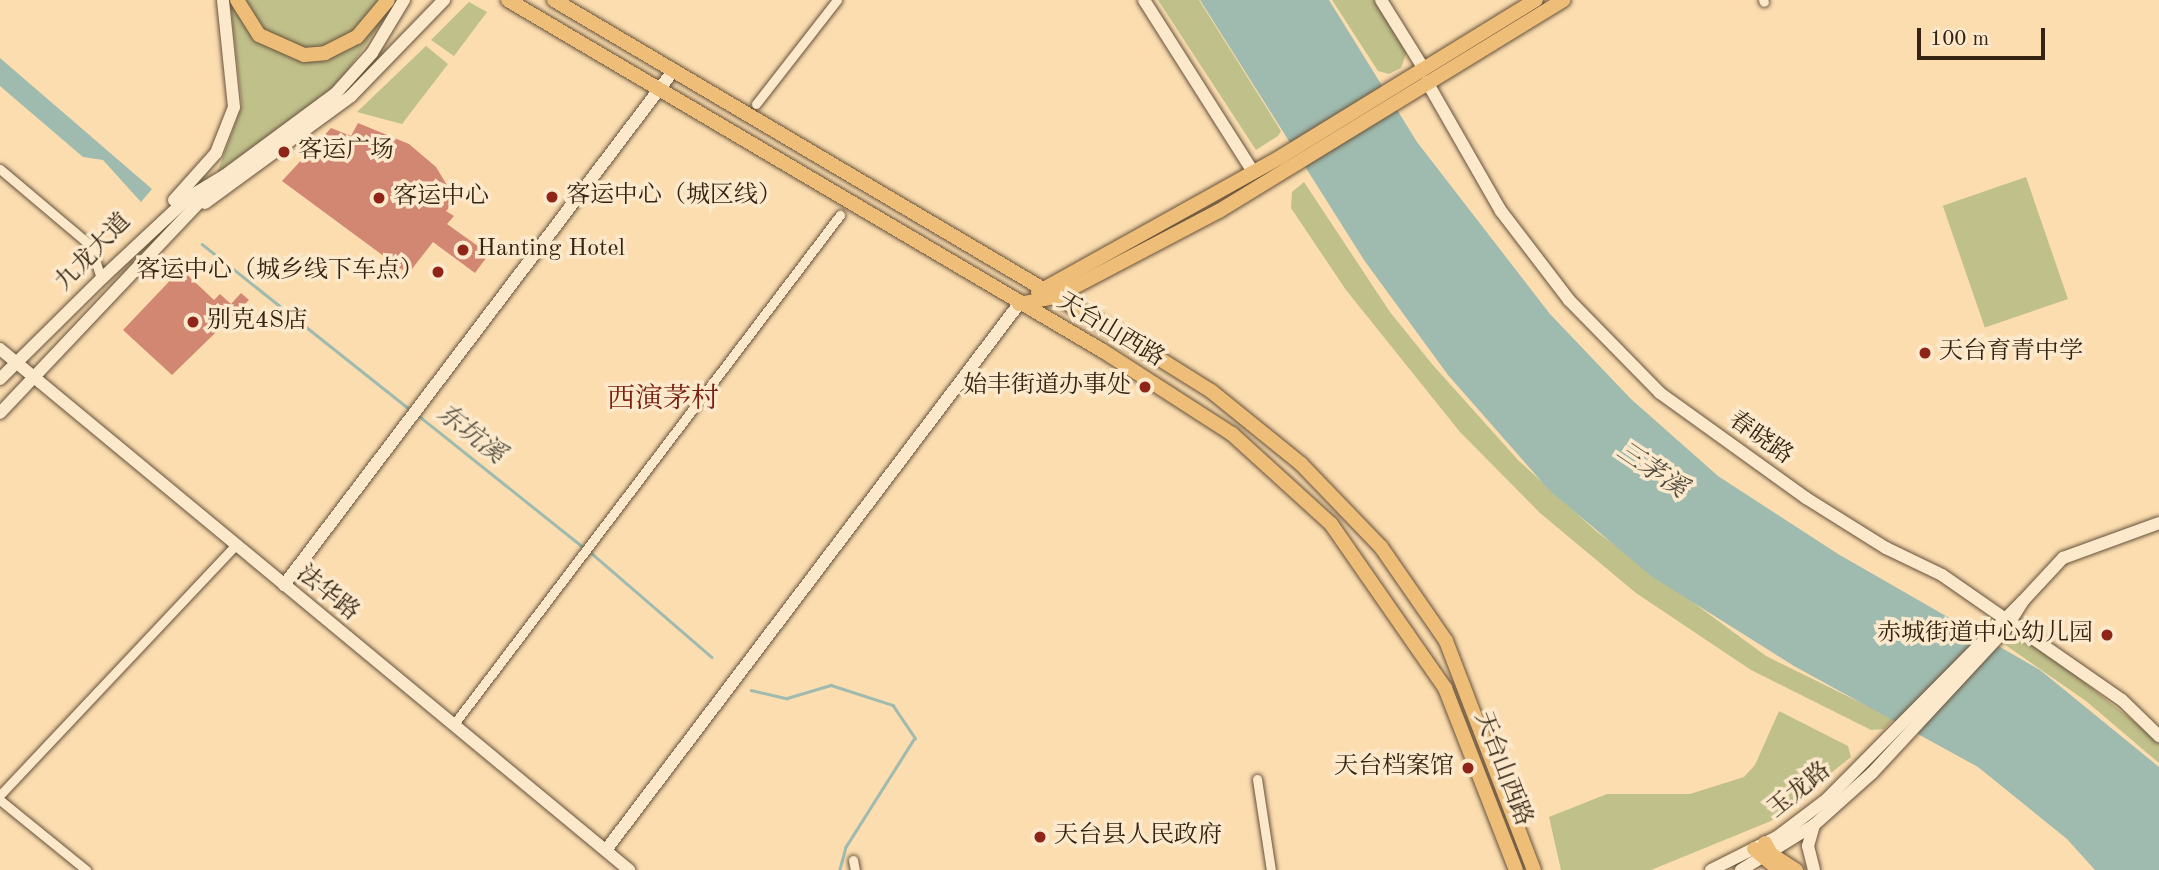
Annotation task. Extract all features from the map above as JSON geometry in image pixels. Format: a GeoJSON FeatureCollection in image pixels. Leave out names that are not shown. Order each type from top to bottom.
{"type":"FeatureCollection","features":[{"type":"Feature","properties":{"kind":"main road","name":"九龙大道"},"geometry":{"type":"LineString","coordinates":[[0,379],[101,279],[216,153],[234,107],[223,0]]}},
{"type":"Feature","properties":{"kind":"main road"},"geometry":{"type":"LineString","coordinates":[[237,0],[258,35],[304,54],[349,43],[387,0]]}},
{"type":"Feature","properties":{"kind":"main road"},"geometry":{"type":"LineString","coordinates":[[101,279],[189,197],[224,176],[336,93],[372,53],[404,0]]}},
{"type":"Feature","properties":{"kind":"main road"},"geometry":{"type":"LineString","coordinates":[[99,310],[207,202],[351,96],[444,0]]}},
{"type":"Feature","properties":{"kind":"main road","name":"天台山西路"},"geometry":{"type":"LineString","coordinates":[[508,0],[657,92],[1019,304],[1232,434],[1331,524],[1445,688],[1516,870]]}},
{"type":"Feature","properties":{"kind":"main road","name":"天台山西路"},"geometry":{"type":"LineString","coordinates":[[554,0],[1202,385],[1301,464],[1381,547],[1446,641],[1534,870]]}},
{"type":"Feature","properties":{"kind":"main road"},"geometry":{"type":"LineString","coordinates":[[1144,0],[1253,172]]}},
{"type":"Feature","properties":{"kind":"main road","name":"春晓路"},"geometry":{"type":"LineString","coordinates":[[1381,0],[1501,211],[1569,300],[1640,375],[1806,498],[1885,548],[1942,575],[2003,624],[2122,700],[2159,736]]}},
{"type":"Feature","properties":{"kind":"main road"},"geometry":{"type":"LineString","coordinates":[[606,850],[1019,304],[1208,218],[1285,161],[1425,75],[1536,0]]}},
{"type":"Feature","properties":{"kind":"main road"},"geometry":{"type":"LineString","coordinates":[[1425,75],[1563,0]]}},
{"type":"Feature","properties":{"kind":"main road"},"geometry":{"type":"LineString","coordinates":[[284,585],[673,71]]}},
{"type":"Feature","properties":{"kind":"main road"},"geometry":{"type":"LineString","coordinates":[[1049,292],[1253,172],[1285,161]]}},
{"type":"Feature","properties":{"kind":"main road"},"geometry":{"type":"LineString","coordinates":[[99,310],[224,176]]}},
{"type":"Feature","properties":{"kind":"main road","name":"九龙大道"},"geometry":{"type":"LineString","coordinates":[[0,413],[99,310]]}},
{"type":"Feature","properties":{"kind":"main road","name":"法华路"},"geometry":{"type":"LineString","coordinates":[[0,349],[629,870]]}},
{"type":"Feature","properties":{"kind":"main road"},"geometry":{"type":"LineString","coordinates":[[1188,406],[1202,385]]}},
{"type":"Feature","properties":{"kind":"main road"},"geometry":{"type":"LineString","coordinates":[[1331,524],[1347,512]]}},
{"type":"Feature","properties":{"kind":"main road"},"geometry":{"type":"LineString","coordinates":[[1907,730],[2063,558],[2159,523]]}},
{"type":"Feature","properties":{"kind":"main road","name":"玉龙路"},"geometry":{"type":"LineString","coordinates":[[1712,870],[1763,852],[1814,825],[1907,730]]}},
{"type":"Feature","properties":{"kind":"main road","name":"玉龙路"},"geometry":{"type":"LineString","coordinates":[[1741,870],[1907,730]]}},
{"type":"Feature","properties":{"kind":"main road"},"geometry":{"type":"LineString","coordinates":[[1814,825],[1808,846],[1814,870]]}},
{"type":"Feature","properties":{"kind":"main road"},"geometry":{"type":"LineString","coordinates":[[1763,852],[1779,870]]}},
{"type":"Feature","properties":{"kind":"main road"},"geometry":{"type":"LineString","coordinates":[[1763,852],[1796,870]]}},
{"type":"Feature","properties":{"kind":"street"},"geometry":{"type":"LineString","coordinates":[[756,104],[837,0]]}},
{"type":"Feature","properties":{"kind":"street"},"geometry":{"type":"LineString","coordinates":[[0,169],[91,246],[101,279]]}},
{"type":"Feature","properties":{"kind":"street"},"geometry":{"type":"LineString","coordinates":[[454,724],[839,215]]}},
{"type":"Feature","properties":{"kind":"street"},"geometry":{"type":"LineString","coordinates":[[86,870],[0,797],[235,546]]}},
{"type":"Feature","properties":{"kind":"street"},"geometry":{"type":"LineString","coordinates":[[1257,779],[1271,870]]}},
{"type":"Feature","properties":{"kind":"green space"},"geometry":{"type":"Polygon","coordinates":[[[230,0],[397,0],[338,84],[217,173],[242,105],[230,0]]]}},
{"type":"Feature","properties":{"kind":"green space"},"geometry":{"type":"Polygon","coordinates":[[[1158,0],[1199,0],[1281,131],[1278,136],[1256,150],[1158,0]]]}},
{"type":"Feature","properties":{"kind":"green space"},"geometry":{"type":"Polygon","coordinates":[[[1332,0],[1375,0],[1407,51],[1401,68],[1389,74],[1378,71],[1332,0]]]}},
{"type":"Feature","properties":{"kind":"green space"},"geometry":{"type":"Polygon","coordinates":[[[469,2],[487,12],[454,56],[431,40],[469,2]]]}},
{"type":"Feature","properties":{"kind":"green space"},"geometry":{"type":"Polygon","coordinates":[[[426,46],[448,64],[402,124],[357,112],[426,46]]]}},
{"type":"Feature","properties":{"kind":"green space"},"geometry":{"type":"Polygon","coordinates":[[[2026,177],[2068,299],[1985,328],[1943,206],[2026,177]]]}},
{"type":"Feature","properties":{"kind":"green space"},"geometry":{"type":"Polygon","coordinates":[[[1304,182],[1390,312],[1432,364],[1518,460],[1597,532],[1766,656],[1894,719],[1884,729],[1871,730],[1751,670],[1636,593],[1540,513],[1460,432],[1346,290],[1291,208],[1292,192],[1304,182]]]}},
{"type":"Feature","properties":{"kind":"green space"},"geometry":{"type":"Polygon","coordinates":[[[2021,633],[2159,741],[2159,763],[2086,701],[2004,644],[2021,633]]]}},
{"type":"Feature","properties":{"kind":"green space"},"geometry":{"type":"Polygon","coordinates":[[[1779,711],[1848,746],[1851,757],[1771,821],[1651,870],[1561,870],[1549,817],[1607,794],[1690,794],[1744,777],[1755,765],[1779,711]]]}},
{"type":"Feature","properties":{"kind":"water","name":"三茅溪"},"geometry":{"type":"Polygon","coordinates":[[[1200,0],[1329,0],[1417,142],[1550,314],[1631,399],[1718,476],[1838,554],[2040,670],[2159,767],[2159,870],[2095,870],[2067,839],[1978,767],[1794,666],[1651,576],[1549,490],[1448,375],[1364,260],[1200,0]]]}},
{"type":"Feature","properties":{"kind":"water"},"geometry":{"type":"Polygon","coordinates":[[[0,58],[152,189],[141,202],[103,160],[83,157],[0,86],[0,58]]]}},
{"type":"Feature","properties":{"kind":"building","name":"客运中心"},"geometry":{"type":"Polygon","coordinates":[[[358,123],[409,144],[436,167],[456,200],[446,211],[454,216],[447,224],[489,254],[475,273],[433,242],[408,274],[282,181],[331,128],[351,136],[358,123]]]}},
{"type":"Feature","properties":{"kind":"building","name":"别克4S店"},"geometry":{"type":"Polygon","coordinates":[[[181,269],[214,300],[220,294],[231,304],[241,293],[249,300],[172,375],[123,330],[181,269]]]}},
{"type":"Feature","properties":{"kind":"waterway","name":"东坑溪"},"geometry":{"type":"LineString","coordinates":[[202,244],[411,410]]}},
{"type":"Feature","properties":{"kind":"waterway","name":"东坑溪"},"geometry":{"type":"LineString","coordinates":[[419,416],[583,547]]}},
{"type":"Feature","properties":{"kind":"waterway","name":"东坑溪"},"geometry":{"type":"LineString","coordinates":[[589,551],[712,657]]}},
{"type":"Feature","properties":{"kind":"waterway","name":"东坑溪"},"geometry":{"type":"LineString","coordinates":[[751,690],[787,698],[831,685],[893,705],[915,738],[846,847],[840,870]]}},
{"type":"Feature","properties":{"kind":"place","name":"客运广场"},"geometry":{"type":"Point","coordinates":[284,152]}},
{"type":"Feature","properties":{"kind":"place","name":"客运中心（城区线）"},"geometry":{"type":"Point","coordinates":[552,197]}},
{"type":"Feature","properties":{"kind":"place","name":"客运中心"},"geometry":{"type":"Point","coordinates":[379,198]}},
{"type":"Feature","properties":{"kind":"place","name":"Hanting Hotel"},"geometry":{"type":"Point","coordinates":[463,250]}},
{"type":"Feature","properties":{"kind":"place","name":"客运中心（城乡线下车点）"},"geometry":{"type":"Point","coordinates":[438,272]}},
{"type":"Feature","properties":{"kind":"place","name":"别克4S店"},"geometry":{"type":"Point","coordinates":[193,322]}},
{"type":"Feature","properties":{"kind":"place","name":"天台育青中学"},"geometry":{"type":"Point","coordinates":[1925,353]}},
{"type":"Feature","properties":{"kind":"place","name":"始丰街道办事处"},"geometry":{"type":"Point","coordinates":[1145,387]}},
{"type":"Feature","properties":{"kind":"place","name":"赤城街道中心幼儿园"},"geometry":{"type":"Point","coordinates":[2107,635]}},
{"type":"Feature","properties":{"kind":"place","name":"天台档案馆"},"geometry":{"type":"Point","coordinates":[1468,768]}},
{"type":"Feature","properties":{"kind":"place","name":"天台县人民政府"},"geometry":{"type":"Point","coordinates":[1040,837]}},
{"type":"Feature","properties":{"kind":"district","name":"西演茅村"},"geometry":{"type":"Point","coordinates":[663,400]}}]}
